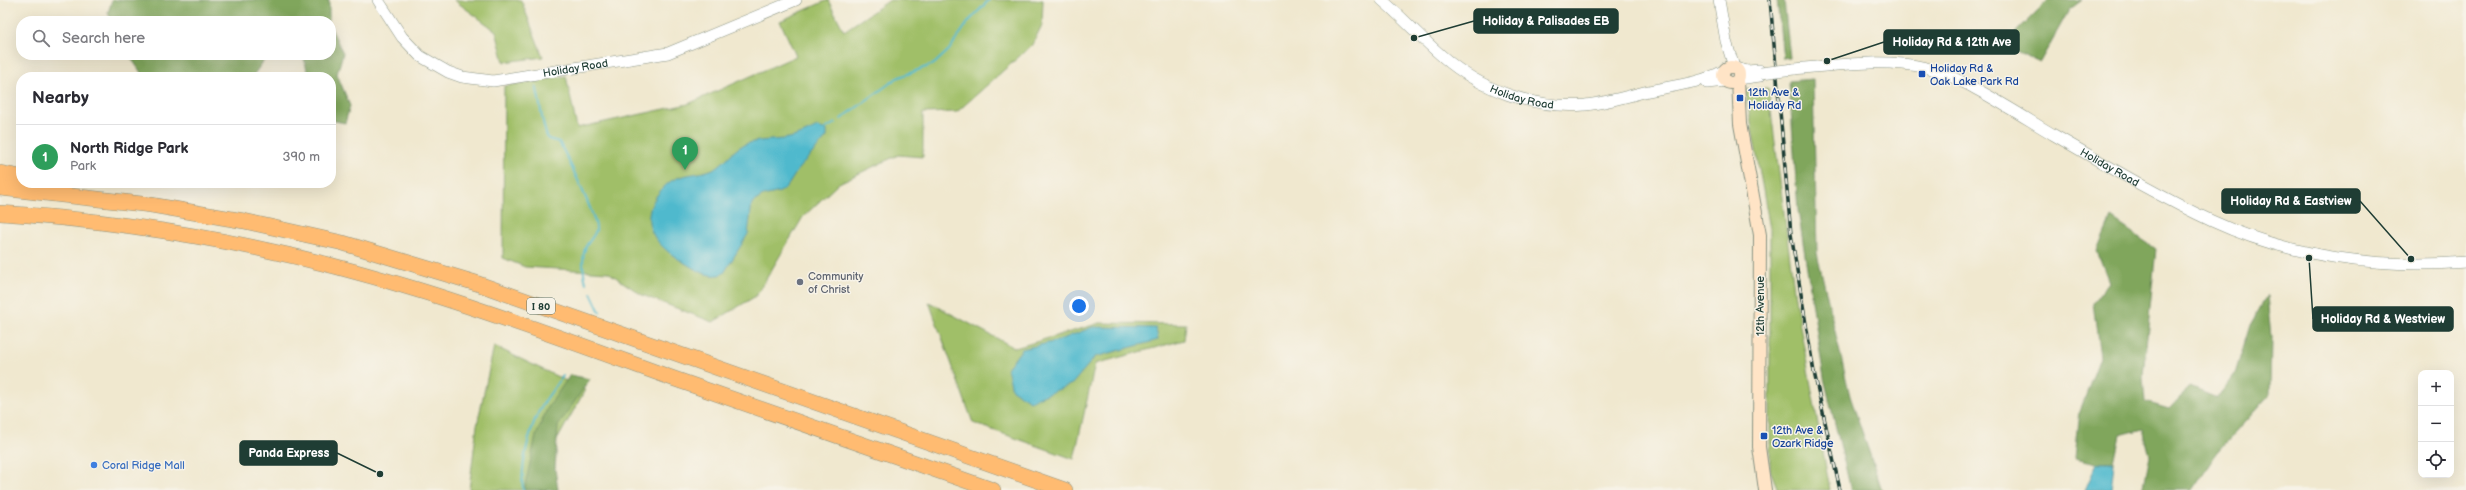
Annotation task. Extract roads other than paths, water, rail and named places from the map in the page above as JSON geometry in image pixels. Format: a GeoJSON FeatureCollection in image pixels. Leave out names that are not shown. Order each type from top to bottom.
{"type":"FeatureCollection","features":[{"type":"Feature","properties":{"kind":"highway"},"geometry":{"type":"LineString","coordinates":[[0,173],[16,176]]}},
{"type":"Feature","properties":{"kind":"highway","name":"I 80"},"geometry":{"type":"LineString","coordinates":[[0,188],[108,198],[187,210],[343,243],[408,262],[549,308],[1065,490]]}},
{"type":"Feature","properties":{"kind":"highway"},"geometry":{"type":"LineString","coordinates":[[78,188],[187,210]]}},
{"type":"Feature","properties":{"kind":"highway","name":"I 80"},"geometry":{"type":"LineString","coordinates":[[0,213],[90,221],[151,229],[262,250],[330,265],[419,290],[992,490]]}},
{"type":"Feature","properties":{"kind":"highway"},"geometry":{"type":"LineString","coordinates":[[0,219],[90,221]]}},
{"type":"Feature","properties":{"kind":"main road","name":"12th Avenue"},"geometry":{"type":"LineString","coordinates":[[1731,75],[1760,234],[1759,447],[1765,490]]}},
{"type":"Feature","properties":{"kind":"street","name":"Holiday Road"},"geometry":{"type":"LineString","coordinates":[[378,0],[402,37],[427,60],[462,77],[492,81],[668,53],[796,0]]}},
{"type":"Feature","properties":{"kind":"street","name":"Holiday Road"},"geometry":{"type":"LineString","coordinates":[[1382,0],[1452,65],[1485,85],[1526,100],[1549,105],[1586,105],[1748,71],[1759,70],[1762,73],[1877,62],[1928,68],[1971,88],[2168,199],[2213,221],[2256,238],[2304,251],[2368,261],[2401,263],[2466,262]]}},
{"type":"Feature","properties":{"kind":"street","name":"12th Avenue"},"geometry":{"type":"LineString","coordinates":[[1720,0],[1731,75]]}},
{"type":"Feature","properties":{"kind":"water"},"geometry":{"type":"Polygon","coordinates":[[[817,127],[827,130],[827,137],[799,168],[787,187],[780,192],[763,196],[752,203],[748,234],[724,273],[719,275],[709,275],[689,266],[664,248],[656,239],[651,230],[649,220],[650,209],[655,198],[670,182],[682,176],[701,173],[713,169],[737,149],[746,144],[757,141],[789,138],[803,134],[817,127]]]}},
{"type":"Feature","properties":{"kind":"water"},"geometry":{"type":"Polygon","coordinates":[[[1093,327],[1156,328],[1158,340],[1095,357],[1072,384],[1030,401],[1012,390],[1007,368],[1022,349],[1057,341],[1093,327]]]}},
{"type":"Feature","properties":{"kind":"water"},"geometry":{"type":"Polygon","coordinates":[[[2097,463],[2114,463],[2111,490],[2085,490],[2097,463]]]}},
{"type":"Feature","properties":{"kind":"waterway"},"geometry":{"type":"LineString","coordinates":[[841,119],[897,78],[934,64],[949,50],[969,21],[989,0]]}},
{"type":"Feature","properties":{"kind":"waterway"},"geometry":{"type":"LineString","coordinates":[[536,86],[548,139],[559,142],[581,187],[595,224],[596,230],[586,246],[583,255],[583,269],[586,283]]}},
{"type":"Feature","properties":{"kind":"waterway"},"geometry":{"type":"LineString","coordinates":[[825,129],[835,123]]}},
{"type":"Feature","properties":{"kind":"waterway"},"geometry":{"type":"LineString","coordinates":[[591,293],[600,312]]}},
{"type":"Feature","properties":{"kind":"waterway"},"geometry":{"type":"LineString","coordinates":[[523,490],[522,481],[524,461],[535,419],[550,393],[563,376]]}},
{"type":"Feature","properties":{"kind":"railway"},"geometry":{"type":"LineString","coordinates":[[1770,0],[1791,234],[1814,372],[1840,490]]}},
{"type":"Feature","properties":{"kind":"place","name":"Holiday & Palisades EB"},"geometry":{"type":"Point","coordinates":[1414,38]}},
{"type":"Feature","properties":{"kind":"place","name":"Holiday Rd & 12th Ave"},"geometry":{"type":"Point","coordinates":[1827,61]}},
{"type":"Feature","properties":{"kind":"place","name":"Holiday Rd & Oak Lake Park Rd"},"geometry":{"type":"Point","coordinates":[1922,74]}},
{"type":"Feature","properties":{"kind":"place","name":"12th Ave & Holiday Rd"},"geometry":{"type":"Point","coordinates":[1740,98]}},
{"type":"Feature","properties":{"kind":"place","name":"North Ridge Park"},"geometry":{"type":"Point","coordinates":[685,170]}},
{"type":"Feature","properties":{"kind":"place","name":"Holiday Rd & Westview"},"geometry":{"type":"Point","coordinates":[2309,258]}},
{"type":"Feature","properties":{"kind":"place","name":"Holiday Rd & Eastview"},"geometry":{"type":"Point","coordinates":[2411,259]}},
{"type":"Feature","properties":{"kind":"place","name":"Community of Christ"},"geometry":{"type":"Point","coordinates":[800,282]}},
{"type":"Feature","properties":{"kind":"place","name":"12th Ave & Ozark Ridge"},"geometry":{"type":"Point","coordinates":[1764,436]}},
{"type":"Feature","properties":{"kind":"place","name":"Coral Ridge Mall"},"geometry":{"type":"Point","coordinates":[94,465]}},
{"type":"Feature","properties":{"kind":"place","name":"Panda Express"},"geometry":{"type":"Point","coordinates":[380,474]}}]}
